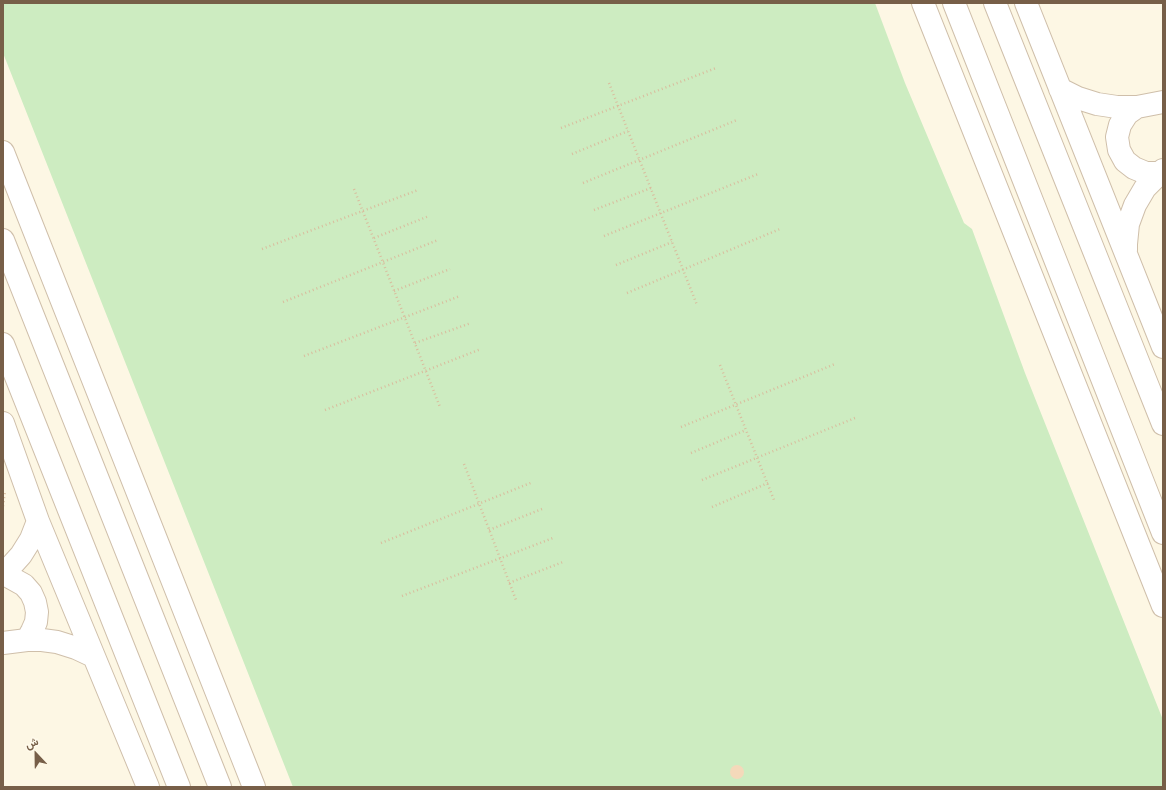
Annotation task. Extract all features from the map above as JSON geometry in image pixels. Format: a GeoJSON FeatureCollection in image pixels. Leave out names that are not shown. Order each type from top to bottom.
{"type":"FeatureCollection","features":[{"type":"Feature","properties":{"kind":"street"},"geometry":{"type":"LineString","coordinates":[[923,3],[1161,593]]}},
{"type":"Feature","properties":{"kind":"street"},"geometry":{"type":"LineString","coordinates":[[954,3],[1163,533]]}},
{"type":"Feature","properties":{"kind":"street"},"geometry":{"type":"LineString","coordinates":[[995,3],[1163,424]]}},
{"type":"Feature","properties":{"kind":"street"},"geometry":{"type":"LineString","coordinates":[[1026,3],[1163,347]]}},
{"type":"Feature","properties":{"kind":"street"},"geometry":{"type":"LineString","coordinates":[[1060,89],[1078,98],[1097,104],[1117,107],[1137,107],[1163,102]]}},
{"type":"Feature","properties":{"kind":"street"},"geometry":{"type":"LineString","coordinates":[[1137,107],[1127,114],[1120,125],[1117,137],[1119,150],[1125,161],[1134,168],[1146,173],[1161,171]]}},
{"type":"Feature","properties":{"kind":"street"},"geometry":{"type":"LineString","coordinates":[[3,152],[254,787]]}},
{"type":"Feature","properties":{"kind":"street"},"geometry":{"type":"LineString","coordinates":[[1127,257],[1126,244],[1128,224],[1135,205],[1145,188],[1161,171]]}},
{"type":"Feature","properties":{"kind":"street"},"geometry":{"type":"LineString","coordinates":[[3,240],[220,787]]}},
{"type":"Feature","properties":{"kind":"street"},"geometry":{"type":"LineString","coordinates":[[3,344],[179,787]]}},
{"type":"Feature","properties":{"kind":"street"},"geometry":{"type":"LineString","coordinates":[[3,424],[38,521],[148,787]]}},
{"type":"Feature","properties":{"kind":"street"},"geometry":{"type":"LineString","coordinates":[[27,640],[36,622],[37,612],[35,602],[31,593],[24,586],[4,574],[21,555],[31,539],[38,521]]}},
{"type":"Feature","properties":{"kind":"street"},"geometry":{"type":"LineString","coordinates":[[3,643],[27,640],[57,642],[76,648],[93,656]]}},
{"type":"Feature","properties":{"kind":"street"},"geometry":{"type":"LineString","coordinates":[[130,787],[139,766]]}},
{"type":"Feature","properties":{"kind":"path"},"geometry":{"type":"LineString","coordinates":[[562,128],[716,68]]}},
{"type":"Feature","properties":{"kind":"path"},"geometry":{"type":"LineString","coordinates":[[610,83],[697,305]]}},
{"type":"Feature","properties":{"kind":"path"},"geometry":{"type":"LineString","coordinates":[[583,183],[737,120]]}},
{"type":"Feature","properties":{"kind":"path"},"geometry":{"type":"LineString","coordinates":[[572,154],[628,131]]}},
{"type":"Feature","properties":{"kind":"path"},"geometry":{"type":"LineString","coordinates":[[604,236],[758,174]]}},
{"type":"Feature","properties":{"kind":"path"},"geometry":{"type":"LineString","coordinates":[[594,210],[651,188]]}},
{"type":"Feature","properties":{"kind":"path"},"geometry":{"type":"LineString","coordinates":[[354,189],[440,407]]}},
{"type":"Feature","properties":{"kind":"path"},"geometry":{"type":"LineString","coordinates":[[262,249],[418,190]]}},
{"type":"Feature","properties":{"kind":"path"},"geometry":{"type":"LineString","coordinates":[[374,238],[429,216]]}},
{"type":"Feature","properties":{"kind":"path"},"geometry":{"type":"LineString","coordinates":[[627,293],[780,229]]}},
{"type":"Feature","properties":{"kind":"path"},"geometry":{"type":"LineString","coordinates":[[283,302],[438,240]]}},
{"type":"Feature","properties":{"kind":"path"},"geometry":{"type":"LineString","coordinates":[[616,265],[672,242]]}},
{"type":"Feature","properties":{"kind":"path"},"geometry":{"type":"LineString","coordinates":[[394,291],[450,269]]}},
{"type":"Feature","properties":{"kind":"path"},"geometry":{"type":"LineString","coordinates":[[304,356],[460,296]]}},
{"type":"Feature","properties":{"kind":"path"},"geometry":{"type":"LineString","coordinates":[[415,343],[471,324]]}},
{"type":"Feature","properties":{"kind":"path"},"geometry":{"type":"LineString","coordinates":[[325,410],[481,349]]}},
{"type":"Feature","properties":{"kind":"path"},"geometry":{"type":"LineString","coordinates":[[681,427],[835,364]]}},
{"type":"Feature","properties":{"kind":"path"},"geometry":{"type":"LineString","coordinates":[[720,365],[774,500]]}},
{"type":"Feature","properties":{"kind":"path"},"geometry":{"type":"LineString","coordinates":[[702,480],[855,418]]}},
{"type":"Feature","properties":{"kind":"path"},"geometry":{"type":"LineString","coordinates":[[691,453],[746,430]]}},
{"type":"Feature","properties":{"kind":"path"},"geometry":{"type":"LineString","coordinates":[[464,464],[516,600]]}},
{"type":"Feature","properties":{"kind":"path"},"geometry":{"type":"LineString","coordinates":[[382,543],[533,482]]}},
{"type":"Feature","properties":{"kind":"path"},"geometry":{"type":"LineString","coordinates":[[712,507],[768,483]]}},
{"type":"Feature","properties":{"kind":"path"},"geometry":{"type":"LineString","coordinates":[[3,506],[5,487]]}},
{"type":"Feature","properties":{"kind":"path"},"geometry":{"type":"LineString","coordinates":[[489,530],[542,509]]}},
{"type":"Feature","properties":{"kind":"path"},"geometry":{"type":"LineString","coordinates":[[402,596],[553,538]]}},
{"type":"Feature","properties":{"kind":"path"},"geometry":{"type":"LineString","coordinates":[[510,583],[563,562]]}},
{"type":"Feature","properties":{"kind":"green space"},"geometry":{"type":"Polygon","coordinates":[[[3,3],[875,3],[905,83],[964,223],[972,229],[1025,373],[1163,720],[1163,787],[293,787],[3,53],[3,3]]]}},
{"type":"Feature","properties":{"kind":"building"},"geometry":{"type":"Polygon","coordinates":[[[734,765],[740,765],[744,769],[744,775],[740,779],[734,779],[730,775],[730,769],[734,765]]]}}]}
